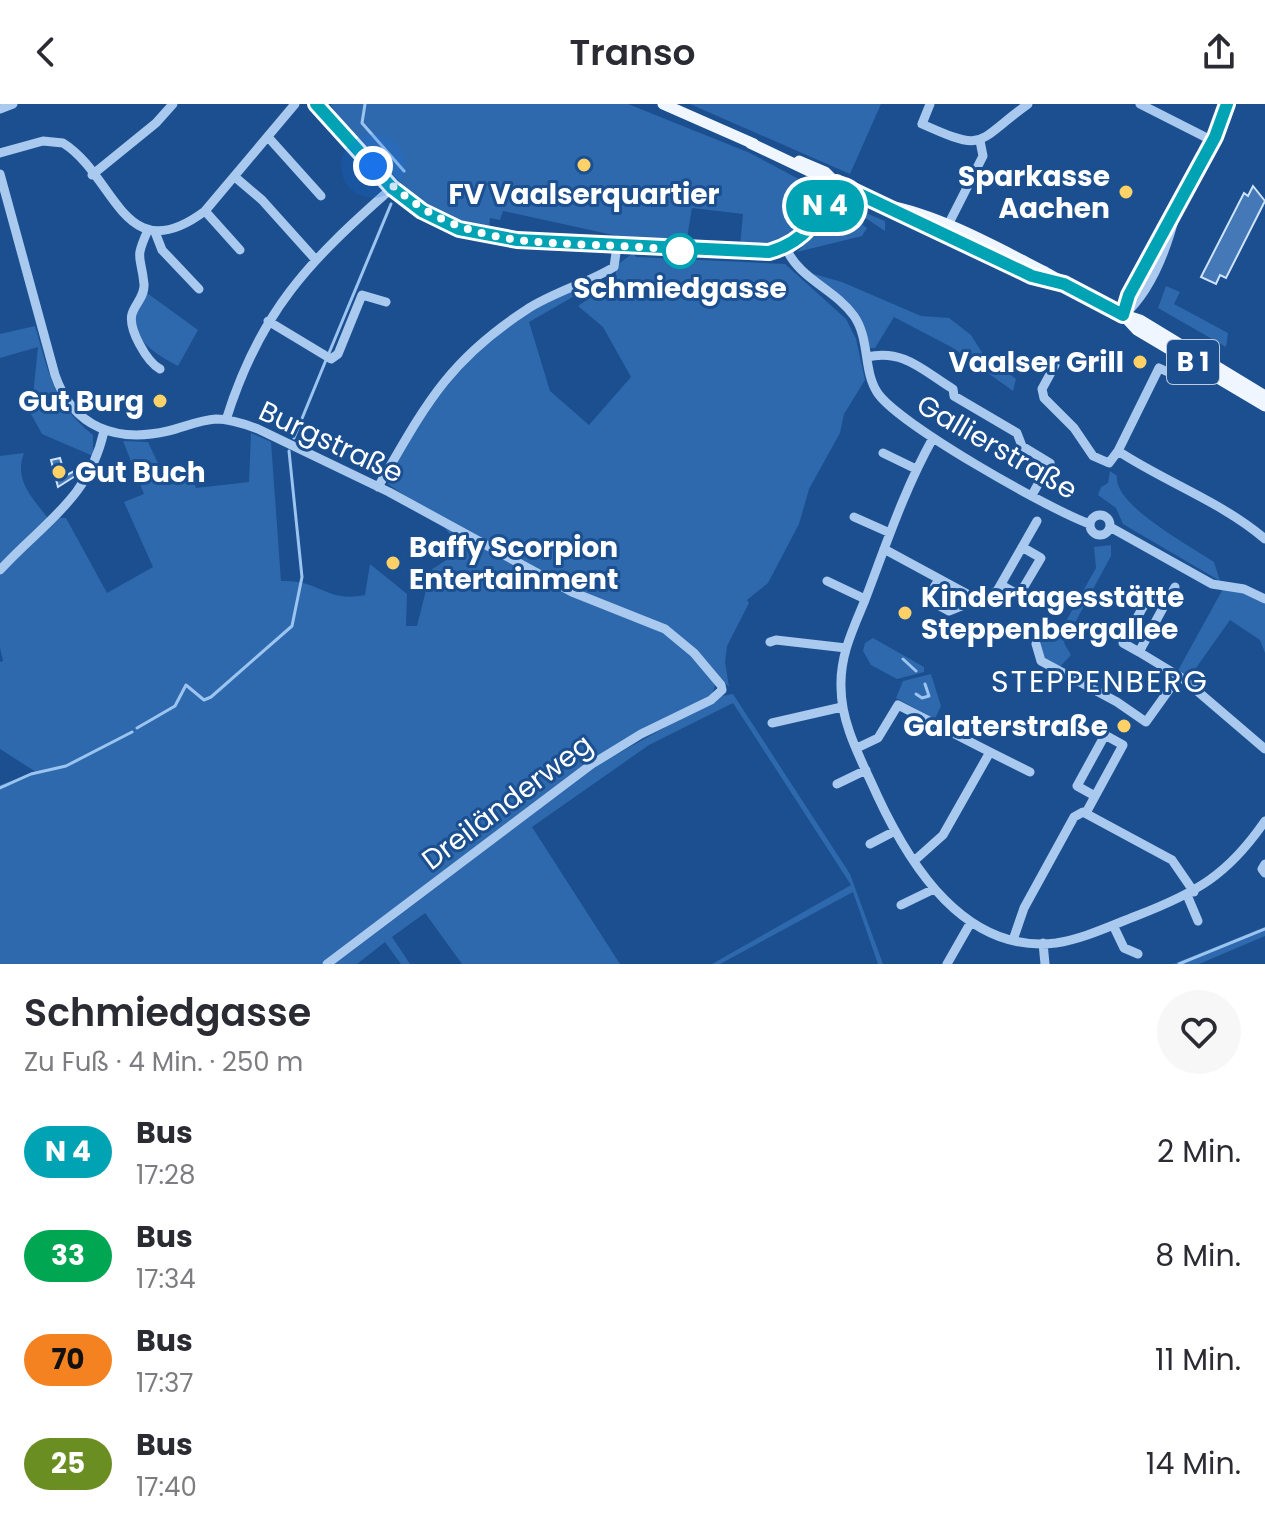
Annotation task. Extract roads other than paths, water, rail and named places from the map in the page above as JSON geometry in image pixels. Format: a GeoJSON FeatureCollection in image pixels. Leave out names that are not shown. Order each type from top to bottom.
{"type":"FeatureCollection","features":[{"type":"Feature","properties":{"kind":"main road","name":"B 1"},"geometry":{"type":"LineString","coordinates":[[663,104],[1032,276],[1064,284]]}},
{"type":"Feature","properties":{"kind":"main road","name":"B 1"},"geometry":{"type":"LineString","coordinates":[[885,205],[947,227],[1123,315],[1140,320],[1265,396]]}},
{"type":"Feature","properties":{"kind":"main road","name":"B 1"},"geometry":{"type":"LineString","coordinates":[[1123,315],[1137,330],[1265,406]]}},
{"type":"Feature","properties":{"kind":"street"},"geometry":{"type":"LineString","coordinates":[[0,109],[13,104]]}},
{"type":"Feature","properties":{"kind":"street"},"geometry":{"type":"LineString","coordinates":[[92,175],[156,123],[173,104]]}},
{"type":"Feature","properties":{"kind":"street"},"geometry":{"type":"LineString","coordinates":[[151,231],[171,230],[205,211],[295,104]]}},
{"type":"Feature","properties":{"kind":"street"},"geometry":{"type":"LineString","coordinates":[[316,104],[392,188],[440,221],[474,233],[517,240],[751,254],[786,248],[815,223],[836,183]]}},
{"type":"Feature","properties":{"kind":"street"},"geometry":{"type":"LineString","coordinates":[[930,104],[922,124],[966,144],[980,141],[1028,104]]}},
{"type":"Feature","properties":{"kind":"street"},"geometry":{"type":"LineString","coordinates":[[1140,104],[1213,141]]}},
{"type":"Feature","properties":{"kind":"street"},"geometry":{"type":"LineString","coordinates":[[1123,315],[1131,291],[1166,222],[1177,209],[1213,141],[1227,104]]}},
{"type":"Feature","properties":{"kind":"street"},"geometry":{"type":"LineString","coordinates":[[268,137],[321,196]]}},
{"type":"Feature","properties":{"kind":"street"},"geometry":{"type":"LineString","coordinates":[[0,153],[56,140],[68,146],[127,217],[151,231],[162,250],[199,289]]}},
{"type":"Feature","properties":{"kind":"street"},"geometry":{"type":"LineString","coordinates":[[947,227],[983,156],[980,141]]}},
{"type":"Feature","properties":{"kind":"street"},"geometry":{"type":"LineString","coordinates":[[0,174],[59,386],[81,418],[104,431],[96,463],[71,501],[0,570]]}},
{"type":"Feature","properties":{"kind":"street"},"geometry":{"type":"LineString","coordinates":[[235,177],[262,200],[315,259]]}},
{"type":"Feature","properties":{"kind":"street"},"geometry":{"type":"LineString","coordinates":[[226,420],[246,363],[268,321],[296,280],[392,188]]}},
{"type":"Feature","properties":{"kind":"street"},"geometry":{"type":"LineString","coordinates":[[205,211],[240,250]]}},
{"type":"Feature","properties":{"kind":"street"},"geometry":{"type":"LineString","coordinates":[[151,231],[137,255],[143,290],[132,322],[149,360],[160,369]]}},
{"type":"Feature","properties":{"kind":"street"},"geometry":{"type":"LineString","coordinates":[[378,487],[420,413],[448,374],[527,309],[614,267],[617,246]]}},
{"type":"Feature","properties":{"kind":"street","name":"Gallierstraße"},"geometry":{"type":"LineString","coordinates":[[786,248],[799,269],[852,314],[867,357],[870,377],[888,407],[933,438],[1047,503],[1090,524],[1094,516],[1103,515],[1110,527],[1217,586],[1244,589],[1265,599]]}},
{"type":"Feature","properties":{"kind":"street"},"geometry":{"type":"LineString","coordinates":[[268,321],[331,359],[338,354],[362,295],[386,302]]}},
{"type":"Feature","properties":{"kind":"street"},"geometry":{"type":"LineString","coordinates":[[867,357],[890,352],[953,389],[954,396],[1017,433],[1022,446],[1050,463],[1032,495]]}},
{"type":"Feature","properties":{"kind":"street"},"geometry":{"type":"LineString","coordinates":[[1055,365],[1045,381],[1044,398],[1074,428],[1093,456],[1109,463],[1159,368],[1168,372]]}},
{"type":"Feature","properties":{"kind":"street","name":"Burgstraße"},"geometry":{"type":"LineString","coordinates":[[104,431],[144,436],[212,419],[258,429],[378,487],[572,592],[665,629],[694,653],[718,680],[722,690]]}},
{"type":"Feature","properties":{"kind":"street"},"geometry":{"type":"LineString","coordinates":[[933,438],[916,469],[890,533],[846,648],[841,674],[842,707],[866,770],[895,831],[934,889],[971,922],[996,936],[1043,943],[1078,938],[1191,893],[1231,865],[1262,834],[1265,821]]}},
{"type":"Feature","properties":{"kind":"street"},"geometry":{"type":"LineString","coordinates":[[1118,451],[1161,479],[1192,492],[1265,539]]}},
{"type":"Feature","properties":{"kind":"street"},"geometry":{"type":"LineString","coordinates":[[883,453],[916,469]]}},
{"type":"Feature","properties":{"kind":"street"},"geometry":{"type":"LineString","coordinates":[[939,579],[927,599],[949,611],[993,596],[1047,503]]}},
{"type":"Feature","properties":{"kind":"street"},"geometry":{"type":"LineString","coordinates":[[854,517],[890,533]]}},
{"type":"Feature","properties":{"kind":"street"},"geometry":{"type":"LineString","coordinates":[[1001,585],[1019,595],[1041,558],[1022,547]]}},
{"type":"Feature","properties":{"kind":"street"},"geometry":{"type":"LineString","coordinates":[[884,549],[976,600]]}},
{"type":"Feature","properties":{"kind":"street"},"geometry":{"type":"LineString","coordinates":[[1139,652],[1186,569]]}},
{"type":"Feature","properties":{"kind":"street"},"geometry":{"type":"LineString","coordinates":[[827,581],[865,599]]}},
{"type":"Feature","properties":{"kind":"street"},"geometry":{"type":"LineString","coordinates":[[1164,606],[1148,598],[1123,643],[1179,676],[1265,749]]}},
{"type":"Feature","properties":{"kind":"street"},"geometry":{"type":"LineString","coordinates":[[770,642],[776,640],[846,648]]}},
{"type":"Feature","properties":{"kind":"street"},"geometry":{"type":"LineString","coordinates":[[1036,644],[1041,661],[1117,702],[1146,722],[1179,676]]}},
{"type":"Feature","properties":{"kind":"street","name":"Dreiländerweg"},"geometry":{"type":"LineString","coordinates":[[327,964],[592,764],[641,734],[711,700],[722,690]]}},
{"type":"Feature","properties":{"kind":"street"},"geometry":{"type":"LineString","coordinates":[[857,748],[878,738],[898,705],[1030,772]]}},
{"type":"Feature","properties":{"kind":"street"},"geometry":{"type":"LineString","coordinates":[[772,723],[842,707]]}},
{"type":"Feature","properties":{"kind":"street"},"geometry":{"type":"LineString","coordinates":[[1087,811],[1123,745],[1105,735],[1077,786],[1095,796]]}},
{"type":"Feature","properties":{"kind":"street"},"geometry":{"type":"LineString","coordinates":[[914,861],[943,835],[990,752]]}},
{"type":"Feature","properties":{"kind":"street"},"geometry":{"type":"LineString","coordinates":[[837,784],[866,770]]}},
{"type":"Feature","properties":{"kind":"street"},"geometry":{"type":"LineString","coordinates":[[1013,940],[1028,900],[1066,830],[1076,814],[1087,811],[1171,859],[1191,893],[1198,921]]}},
{"type":"Feature","properties":{"kind":"street"},"geometry":{"type":"LineString","coordinates":[[870,844],[895,831]]}},
{"type":"Feature","properties":{"kind":"street"},"geometry":{"type":"LineString","coordinates":[[1265,864],[1265,873]]}},
{"type":"Feature","properties":{"kind":"street"},"geometry":{"type":"LineString","coordinates":[[901,905],[934,889]]}},
{"type":"Feature","properties":{"kind":"street"},"geometry":{"type":"LineString","coordinates":[[947,964],[971,922]]}},
{"type":"Feature","properties":{"kind":"street"},"geometry":{"type":"LineString","coordinates":[[1113,925],[1122,951],[1138,954]]}},
{"type":"Feature","properties":{"kind":"street"},"geometry":{"type":"LineString","coordinates":[[1043,943],[1045,964]]}},
{"type":"Feature","properties":{"kind":"waterway"},"geometry":{"type":"LineString","coordinates":[[365,104],[362,123],[404,171]]}},
{"type":"Feature","properties":{"kind":"waterway"},"geometry":{"type":"LineString","coordinates":[[329,353],[391,204]]}},
{"type":"Feature","properties":{"kind":"waterway"},"geometry":{"type":"LineString","coordinates":[[294,438],[326,360]]}},
{"type":"Feature","properties":{"kind":"waterway"},"geometry":{"type":"LineString","coordinates":[[137,728],[175,706],[186,685],[204,700],[211,697],[292,626],[302,577],[289,451]]}},
{"type":"Feature","properties":{"kind":"waterway"},"geometry":{"type":"LineString","coordinates":[[903,659],[916,671]]}},
{"type":"Feature","properties":{"kind":"waterway"},"geometry":{"type":"LineString","coordinates":[[916,694],[922,698],[929,696],[925,684]]}},
{"type":"Feature","properties":{"kind":"waterway"},"geometry":{"type":"LineString","coordinates":[[0,788],[31,774],[66,766],[132,732]]}},
{"type":"Feature","properties":{"kind":"waterway"},"geometry":{"type":"LineString","coordinates":[[1179,964],[1265,929]]}},
{"type":"Feature","properties":{"kind":"place","name":"FV Vaalserquartier"},"geometry":{"type":"Point","coordinates":[584,165]}},
{"type":"Feature","properties":{"kind":"place","name":"Sparkasse Aachen"},"geometry":{"type":"Point","coordinates":[1126,192]}},
{"type":"Feature","properties":{"kind":"place","name":"Schmiedgasse"},"geometry":{"type":"Point","coordinates":[680,251]}},
{"type":"Feature","properties":{"kind":"place","name":"Vaalser Grill"},"geometry":{"type":"Point","coordinates":[1140,362]}},
{"type":"Feature","properties":{"kind":"place","name":"Gut Burg"},"geometry":{"type":"Point","coordinates":[160,401]}},
{"type":"Feature","properties":{"kind":"place","name":"Gut Buch"},"geometry":{"type":"Point","coordinates":[59,472]}},
{"type":"Feature","properties":{"kind":"place","name":"Baffy Scorpion Entertainment"},"geometry":{"type":"Point","coordinates":[393,563]}},
{"type":"Feature","properties":{"kind":"place","name":"Kindertagesstätte Steppenbergallee"},"geometry":{"type":"Point","coordinates":[905,613]}},
{"type":"Feature","properties":{"kind":"place","name":"Galaterstraße"},"geometry":{"type":"Point","coordinates":[1124,726]}},
{"type":"Feature","properties":{"kind":"district","name":"STEPPENBERG"},"geometry":{"type":"Point","coordinates":[1100,681]}}]}
